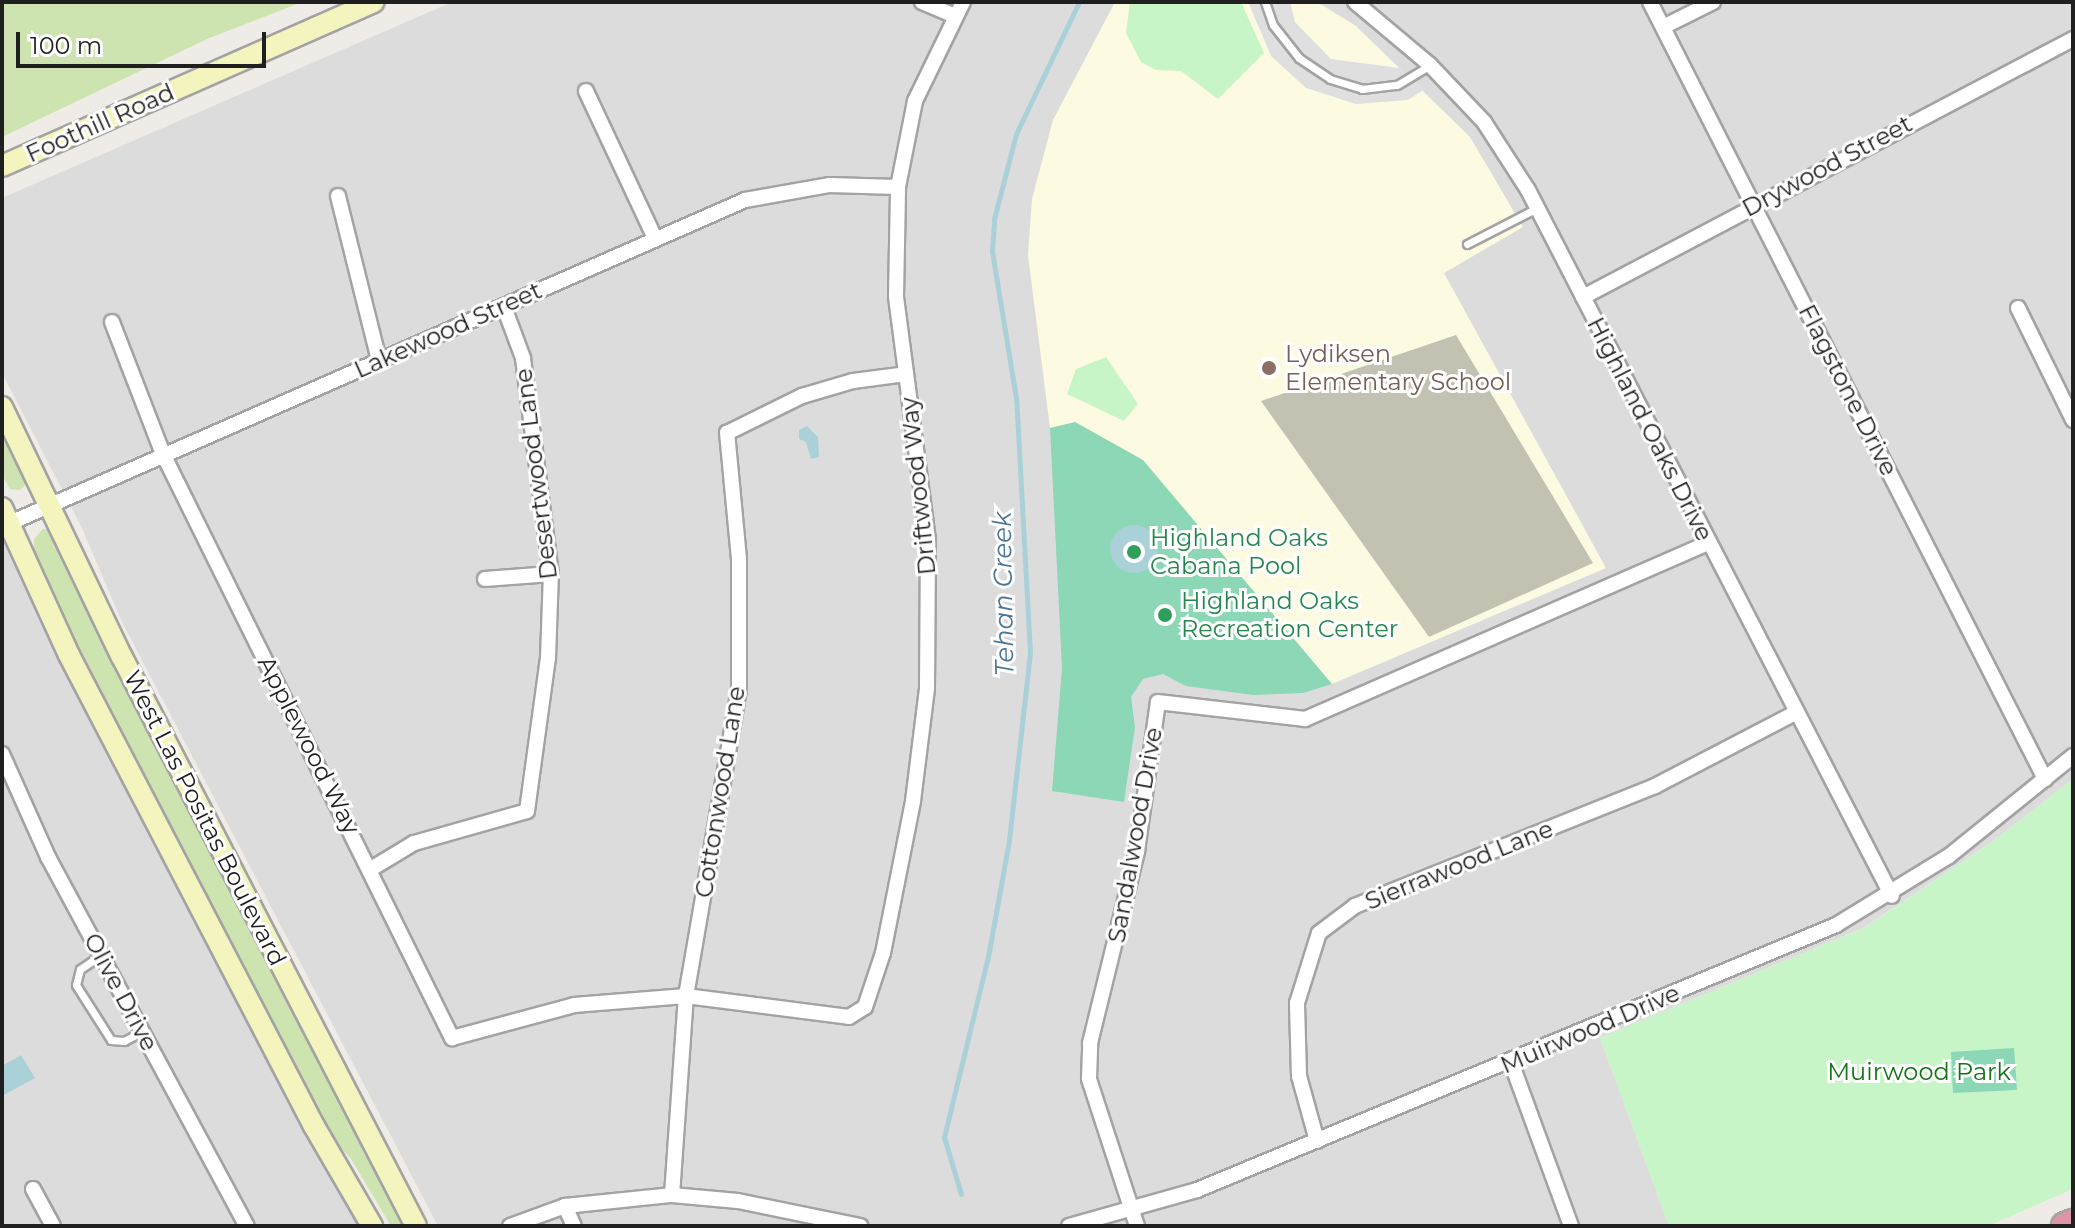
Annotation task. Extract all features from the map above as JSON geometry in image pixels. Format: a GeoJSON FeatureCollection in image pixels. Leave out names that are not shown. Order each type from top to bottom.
{"type":"FeatureCollection","features":[{"type":"Feature","properties":{"kind":"highway"},"geometry":{"type":"LineString","coordinates":[[2065,1226],[2073,1223]]}},
{"type":"Feature","properties":{"kind":"main road","name":"Foothill Road"},"geometry":{"type":"LineString","coordinates":[[2,166],[373,2]]}},
{"type":"Feature","properties":{"kind":"main road","name":"West Las Positas Boulevard"},"geometry":{"type":"LineString","coordinates":[[2,407],[53,505],[122,657],[416,1226]]}},
{"type":"Feature","properties":{"kind":"main road","name":"West Las Positas Boulevard"},"geometry":{"type":"LineString","coordinates":[[6,516],[69,655],[314,1126],[372,1226]]}},
{"type":"Feature","properties":{"kind":"street"},"geometry":{"type":"LineString","coordinates":[[922,2],[959,9]]}},
{"type":"Feature","properties":{"kind":"street","name":"Highland Oaks Drive"},"geometry":{"type":"LineString","coordinates":[[1355,2],[1375,7],[1484,122],[1537,208],[1892,896]]}},
{"type":"Feature","properties":{"kind":"street","name":"Flagstone Drive"},"geometry":{"type":"LineString","coordinates":[[1650,2],[2045,779]]}},
{"type":"Feature","properties":{"kind":"street"},"geometry":{"type":"LineString","coordinates":[[1663,27],[1713,2]]}},
{"type":"Feature","properties":{"kind":"street","name":"Driftwood Way"},"geometry":{"type":"LineString","coordinates":[[686,996],[849,1017],[865,1007],[883,953],[913,801],[927,688],[928,540],[896,296],[898,187],[915,101],[959,9]]}},
{"type":"Feature","properties":{"kind":"street","name":"Drywood Street"},"geometry":{"type":"LineString","coordinates":[[1583,297],[1754,204],[2073,39]]}},
{"type":"Feature","properties":{"kind":"street"},"geometry":{"type":"LineString","coordinates":[[586,91],[654,236]]}},
{"type":"Feature","properties":{"kind":"street","name":"Lakewood Street"},"geometry":{"type":"LineString","coordinates":[[6,516],[53,505],[163,454],[504,307],[654,236],[745,200],[829,185],[898,187]]}},
{"type":"Feature","properties":{"kind":"street"},"geometry":{"type":"LineString","coordinates":[[338,196],[379,361]]}},
{"type":"Feature","properties":{"kind":"street","name":"Desertwood Lane"},"geometry":{"type":"LineString","coordinates":[[371,869],[414,843],[527,811],[548,658],[551,574],[523,358],[504,307]]}},
{"type":"Feature","properties":{"kind":"street"},"geometry":{"type":"LineString","coordinates":[[2018,308],[2073,420]]}},
{"type":"Feature","properties":{"kind":"street","name":"Applewood Way"},"geometry":{"type":"LineString","coordinates":[[112,322],[163,454],[452,1038],[574,1005],[686,996]]}},
{"type":"Feature","properties":{"kind":"street","name":"Cottonwood Lane"},"geometry":{"type":"LineString","coordinates":[[672,1195],[686,996],[739,690],[739,559],[727,433],[802,396],[853,381],[906,374]]}},
{"type":"Feature","properties":{"kind":"street","name":"Sandalwood Drive"},"geometry":{"type":"LineString","coordinates":[[1131,1210],[1097,1116],[1089,1079],[1090,1043],[1129,892],[1158,702],[1305,719],[1708,543]]}},
{"type":"Feature","properties":{"kind":"street"},"geometry":{"type":"LineString","coordinates":[[485,579],[551,574]]}},
{"type":"Feature","properties":{"kind":"street","name":"Sierrawood Lane"},"geometry":{"type":"LineString","coordinates":[[1317,1141],[1299,1076],[1297,1003],[1319,933],[1355,906],[1655,786],[1795,713]]}},
{"type":"Feature","properties":{"kind":"street","name":"Olive Drive"},"geometry":{"type":"LineString","coordinates":[[2,754],[48,857],[247,1226]]}},
{"type":"Feature","properties":{"kind":"street","name":"Muirwood Drive"},"geometry":{"type":"LineString","coordinates":[[1069,1226],[1197,1190],[1822,931],[1892,896],[2073,756]]}},
{"type":"Feature","properties":{"kind":"street"},"geometry":{"type":"LineString","coordinates":[[1511,1062],[1571,1226]]}},
{"type":"Feature","properties":{"kind":"street"},"geometry":{"type":"LineString","coordinates":[[33,1189],[53,1226]]}},
{"type":"Feature","properties":{"kind":"street"},"geometry":{"type":"LineString","coordinates":[[510,1226],[565,1206],[672,1195],[738,1201],[860,1226]]}},
{"type":"Feature","properties":{"kind":"street"},"geometry":{"type":"LineString","coordinates":[[565,1206],[574,1226]]}},
{"type":"Feature","properties":{"kind":"street"},"geometry":{"type":"LineString","coordinates":[[1131,1210],[1137,1226]]}},
{"type":"Feature","properties":{"kind":"lane"},"geometry":{"type":"LineString","coordinates":[[1265,2],[1273,25],[1299,58],[1330,79],[1362,89],[1397,85],[1430,65]]}},
{"type":"Feature","properties":{"kind":"lane"},"geometry":{"type":"LineString","coordinates":[[1467,244],[1537,208]]}},
{"type":"Feature","properties":{"kind":"lane"},"geometry":{"type":"LineString","coordinates":[[101,955],[80,969],[76,985],[111,1040],[124,1041],[142,1031]]}},
{"type":"Feature","properties":{"kind":"shaded area"},"geometry":{"type":"Polygon","coordinates":[[[452,2],[2073,2],[2073,779],[1989,844],[1863,928],[1600,1038],[1669,1226],[438,1226],[121,620],[82,528],[2,373],[2,198],[452,2]]]}},
{"type":"Feature","properties":{"kind":"shaded area","name":"Lydiksen Elementary School"},"geometry":{"type":"Polygon","coordinates":[[[1115,2],[1317,2],[1356,26],[1470,137],[1523,227],[1444,273],[1606,568],[1332,684],[1050,428],[1028,255],[1032,199],[1053,120],[1115,2]]]}},
{"type":"Feature","properties":{"kind":"shaded area"},"geometry":{"type":"Polygon","coordinates":[[[1248,2],[1290,2],[1295,22],[1331,59],[1399,68],[1425,89],[1408,100],[1356,104],[1306,88],[1271,56],[1248,2]]]}},
{"type":"Feature","properties":{"kind":"shaded area"},"geometry":{"type":"Polygon","coordinates":[[[1456,335],[1593,563],[1429,637],[1261,401],[1456,335]]]}},
{"type":"Feature","properties":{"kind":"shaded area"},"geometry":{"type":"Polygon","coordinates":[[[2,533],[361,1226],[2,1226],[2,533]]]}},
{"type":"Feature","properties":{"kind":"green space"},"geometry":{"type":"Polygon","coordinates":[[[2,2],[302,2],[207,39],[2,137],[2,2]]]}},
{"type":"Feature","properties":{"kind":"green space"},"geometry":{"type":"Polygon","coordinates":[[[1130,2],[1241,2],[1264,53],[1218,99],[1181,71],[1156,70],[1141,62],[1126,33],[1130,2]]]}},
{"type":"Feature","properties":{"kind":"green space"},"geometry":{"type":"Polygon","coordinates":[[[1106,357],[1138,404],[1124,421],[1067,394],[1076,369],[1106,357]]]}},
{"type":"Feature","properties":{"kind":"green space","name":"Highland Oaks Recreation Center"},"geometry":{"type":"Polygon","coordinates":[[[1075,422],[1143,460],[1332,684],[1303,693],[1253,695],[1186,686],[1163,674],[1143,679],[1131,697],[1135,727],[1124,802],[1052,791],[1062,668],[1050,428],[1075,422]]]}},
{"type":"Feature","properties":{"kind":"green space"},"geometry":{"type":"Polygon","coordinates":[[[2,423],[28,482],[20,490],[10,489],[2,475],[2,423]]]}},
{"type":"Feature","properties":{"kind":"green space"},"geometry":{"type":"Polygon","coordinates":[[[43,529],[53,529],[408,1226],[391,1226],[351,1159],[321,1126],[71,645],[34,555],[34,539],[43,529]]]}},
{"type":"Feature","properties":{"kind":"green space","name":"Muirwood Park"},"geometry":{"type":"Polygon","coordinates":[[[2073,779],[2073,1189],[1988,1226],[1669,1226],[1600,1038],[1864,928],[1989,844],[2073,779]]]}},
{"type":"Feature","properties":{"kind":"green space"},"geometry":{"type":"Polygon","coordinates":[[[2014,1048],[2017,1090],[1953,1093],[1951,1052],[2014,1048]]]}},
{"type":"Feature","properties":{"kind":"water"},"geometry":{"type":"Polygon","coordinates":[[[807,426],[818,437],[819,457],[811,459],[806,442],[799,439],[799,430],[807,426]]]}},
{"type":"Feature","properties":{"kind":"water","name":"Highland Oaks Cabana Pool"},"geometry":{"type":"Polygon","coordinates":[[[1134,525],[1151,532],[1158,549],[1151,566],[1134,573],[1117,566],[1110,549],[1117,532],[1134,525]]]}},
{"type":"Feature","properties":{"kind":"water"},"geometry":{"type":"Polygon","coordinates":[[[21,1055],[35,1078],[2,1096],[2,1066],[21,1055]]]}},
{"type":"Feature","properties":{"kind":"waterway","name":"Tehan Creek"},"geometry":{"type":"LineString","coordinates":[[961,1194],[944,1137],[988,957],[1009,840],[1030,653],[1016,398],[992,251],[994,219],[1016,134],[1079,2]]}},
{"type":"Feature","properties":{"kind":"place","name":"Lydiksen Elementary School"},"geometry":{"type":"Point","coordinates":[1269,368]}},
{"type":"Feature","properties":{"kind":"place","name":"Highland Oaks Cabana Pool"},"geometry":{"type":"Point","coordinates":[1134,552]}},
{"type":"Feature","properties":{"kind":"place","name":"Highland Oaks Recreation Center"},"geometry":{"type":"Point","coordinates":[1165,615]}}]}
